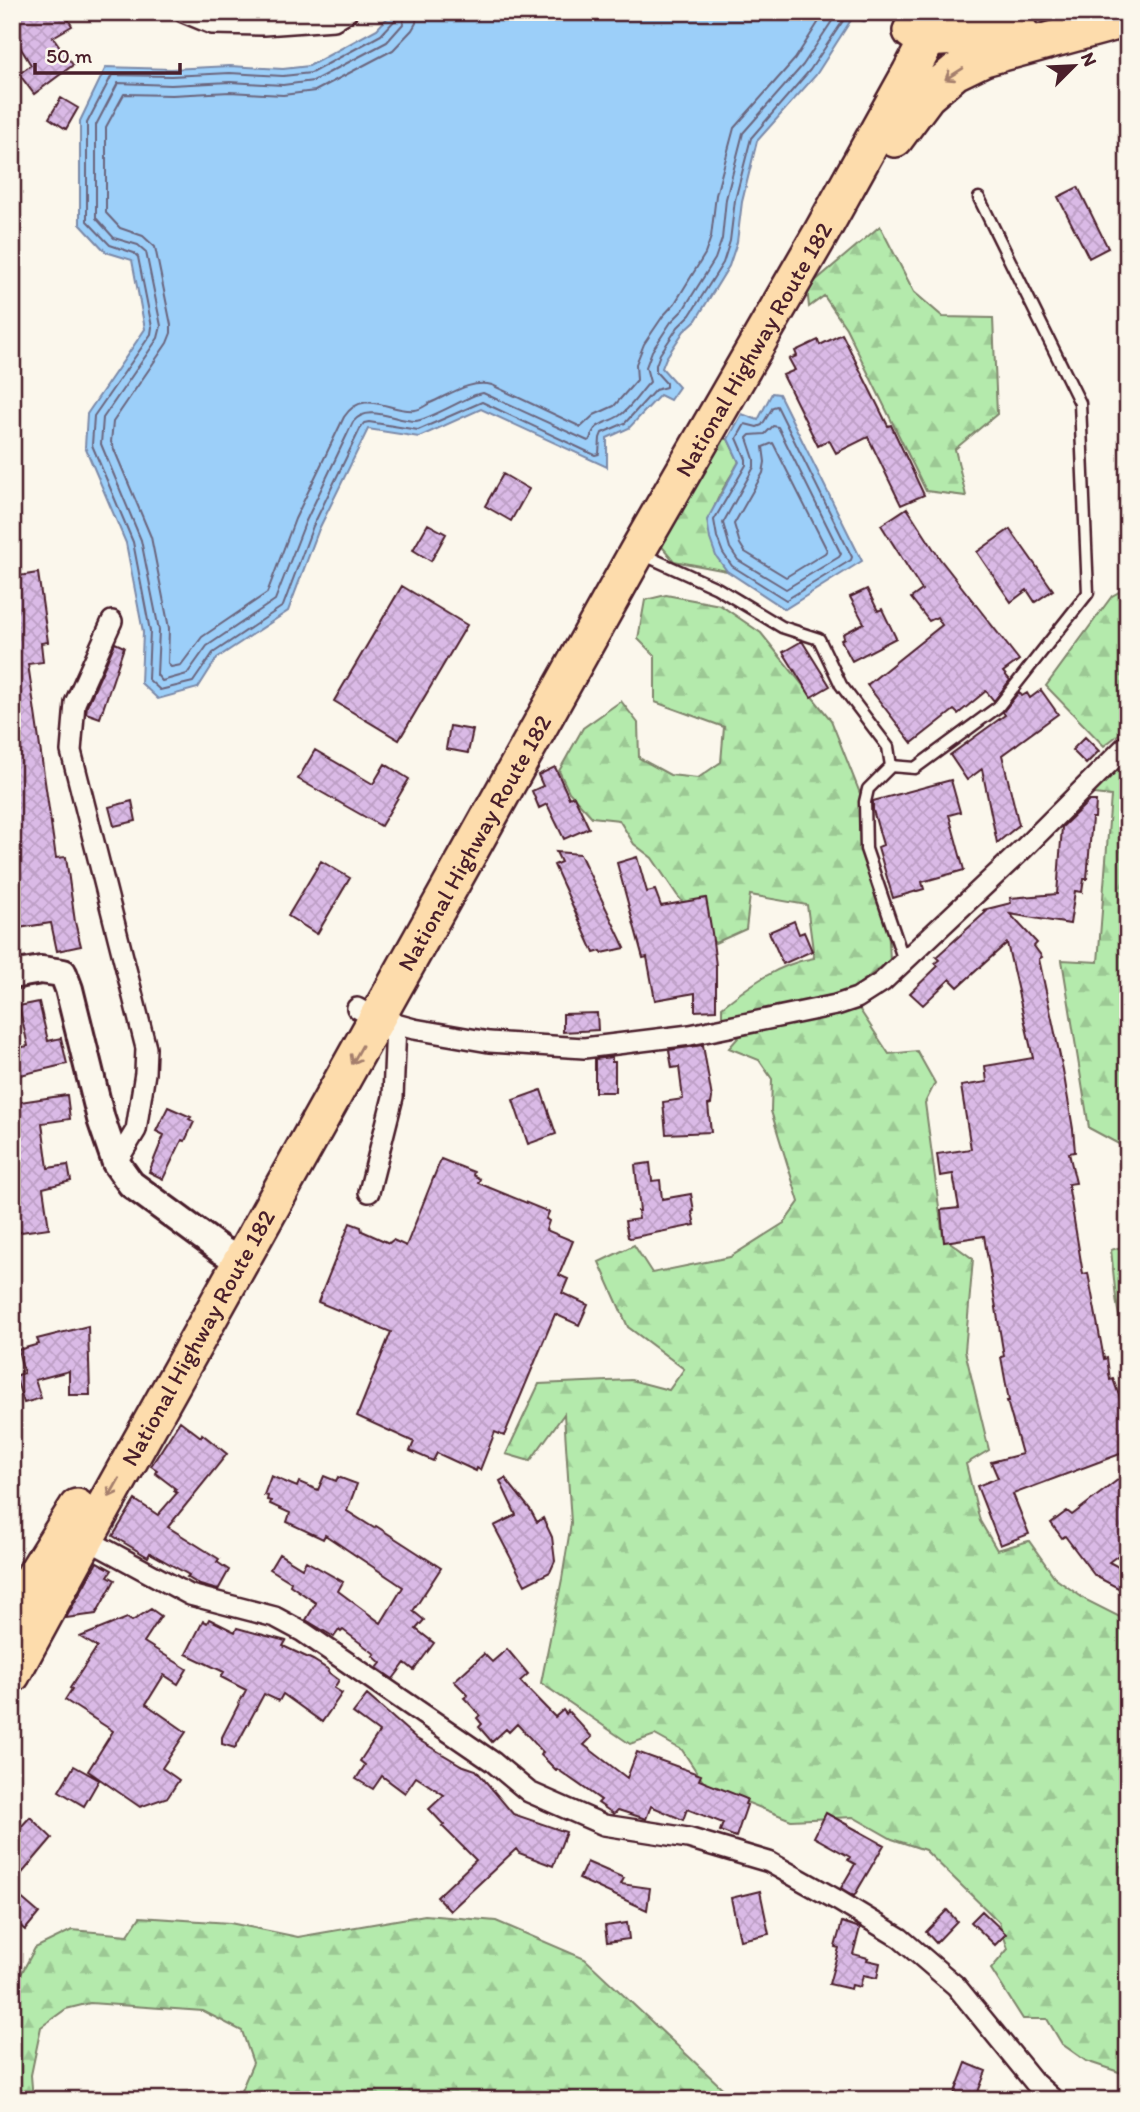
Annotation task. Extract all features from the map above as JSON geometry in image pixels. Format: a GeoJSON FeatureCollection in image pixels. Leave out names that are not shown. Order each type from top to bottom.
{"type":"FeatureCollection","features":[{"type":"Feature","properties":{"kind":"highway"},"geometry":{"type":"LineString","coordinates":[[990,12],[1006,20],[1088,29]]}},
{"type":"Feature","properties":{"kind":"highway"},"geometry":{"type":"LineString","coordinates":[[820,235],[854,203],[915,110],[944,80],[984,58],[1128,19]]}},
{"type":"Feature","properties":{"kind":"highway"},"geometry":{"type":"LineString","coordinates":[[923,23],[1088,29]]}},
{"type":"Feature","properties":{"kind":"highway","name":"National Highway Route 182"},"geometry":{"type":"LineString","coordinates":[[12,1675],[76,1533],[231,1256],[377,1017],[637,552],[910,73],[923,23]]}},
{"type":"Feature","properties":{"kind":"highway","name":"National Highway Route 182"},"geometry":{"type":"LineString","coordinates":[[377,1017],[879,86],[923,23]]}},
{"type":"Feature","properties":{"kind":"highway","name":"National Highway Route 182"},"geometry":{"type":"LineString","coordinates":[[12,1611],[76,1533]]}},
{"type":"Feature","properties":{"kind":"street"},"geometry":{"type":"LineString","coordinates":[[183,12],[212,24],[264,25],[334,20],[347,12]]}},
{"type":"Feature","properties":{"kind":"street"},"geometry":{"type":"LineString","coordinates":[[111,621],[75,703],[71,751],[145,1048],[145,1073],[136,1130],[116,1163]]}},
{"type":"Feature","properties":{"kind":"street"},"geometry":{"type":"LineString","coordinates":[[369,1192],[393,1097],[377,1017],[414,1029],[489,1042],[584,1048],[690,1035],[836,1005],[857,998],[882,982],[1022,850],[1128,744]]}},
{"type":"Feature","properties":{"kind":"street"},"geometry":{"type":"LineString","coordinates":[[12,975],[41,970],[62,973],[69,989],[101,1119],[116,1163],[131,1184],[231,1256]]}},
{"type":"Feature","properties":{"kind":"street"},"geometry":{"type":"LineString","coordinates":[[76,1533],[190,1595],[275,1617],[303,1632],[493,1762],[529,1792],[604,1825],[688,1838],[769,1862],[839,1901],[900,1938],[956,1986],[1035,2083],[1055,2100]]}},
{"type":"Feature","properties":{"kind":"lane"},"geometry":{"type":"LineString","coordinates":[[904,961],[866,849],[865,802],[868,789],[891,766],[915,768],[998,707],[1088,593],[1080,402],[979,198]]}},
{"type":"Feature","properties":{"kind":"lane"},"geometry":{"type":"LineString","coordinates":[[637,552],[717,588],[782,627],[819,639],[841,685],[888,747],[891,766]]}},
{"type":"Feature","properties":{"kind":"green space"},"geometry":{"type":"Polygon","coordinates":[[[880,226],[914,292],[943,317],[993,318],[997,414],[955,449],[966,496],[926,491],[846,328],[824,296],[809,307],[807,288],[880,226]]]}},
{"type":"Feature","properties":{"kind":"green space"},"geometry":{"type":"Polygon","coordinates":[[[724,439],[728,439],[739,462],[716,503],[711,527],[712,540],[727,571],[674,561],[659,543],[677,508],[687,501],[711,454],[724,439]]]}},
{"type":"Feature","properties":{"kind":"green space"},"geometry":{"type":"Polygon","coordinates":[[[1128,587],[1128,727],[1104,746],[1046,686],[1112,596],[1128,587]]]}},
{"type":"Feature","properties":{"kind":"green space"},"geometry":{"type":"Polygon","coordinates":[[[666,595],[720,605],[761,633],[831,720],[861,796],[862,848],[888,925],[890,960],[851,990],[722,1023],[722,1007],[743,991],[776,970],[814,958],[807,905],[750,895],[746,929],[715,943],[652,858],[634,844],[619,820],[592,817],[569,792],[559,771],[583,728],[621,701],[638,723],[639,758],[670,775],[698,778],[721,762],[724,727],[655,702],[655,656],[638,639],[645,600],[666,595]]]}},
{"type":"Feature","properties":{"kind":"green space"},"geometry":{"type":"Polygon","coordinates":[[[1128,755],[1128,1149],[1089,1128],[1062,960],[1098,962],[1111,796],[1085,793],[1128,755]]]}},
{"type":"Feature","properties":{"kind":"green space"},"geometry":{"type":"Polygon","coordinates":[[[856,1004],[889,1054],[917,1051],[935,1083],[925,1103],[943,1237],[973,1259],[965,1351],[989,1450],[966,1464],[980,1521],[997,1550],[1029,1541],[1056,1579],[1086,1600],[1128,1621],[1128,2075],[1086,2061],[1062,2044],[1047,2019],[1023,2019],[991,1969],[1008,1949],[999,1922],[925,1850],[892,1839],[853,1817],[791,1820],[706,1786],[682,1750],[655,1735],[630,1744],[541,1683],[571,1523],[564,1414],[530,1461],[506,1454],[539,1384],[631,1380],[669,1390],[684,1369],[628,1327],[599,1262],[634,1245],[652,1273],[730,1257],[784,1223],[799,1202],[771,1111],[772,1079],[759,1060],[729,1048],[744,1031],[856,1004]]]}},
{"type":"Feature","properties":{"kind":"green space"},"geometry":{"type":"Polygon","coordinates":[[[1128,1245],[1128,1343],[1118,1312],[1111,1250],[1128,1245]]]}},
{"type":"Feature","properties":{"kind":"green space"},"geometry":{"type":"Polygon","coordinates":[[[425,1915],[496,1921],[585,1959],[735,2100],[240,2100],[240,2093],[253,2063],[242,2031],[203,2011],[90,2003],[66,2009],[41,2027],[31,2075],[33,2100],[12,2100],[12,1991],[35,1948],[72,1930],[128,1935],[140,1917],[230,1923],[298,1937],[425,1915]]]}},
{"type":"Feature","properties":{"kind":"water"},"geometry":{"type":"Polygon","coordinates":[[[393,12],[875,12],[864,21],[853,17],[816,75],[757,141],[742,202],[737,242],[729,266],[696,320],[684,331],[666,358],[662,368],[679,387],[670,400],[660,395],[629,428],[607,438],[607,467],[481,409],[419,437],[368,429],[319,529],[288,611],[217,658],[198,688],[158,699],[141,683],[143,632],[126,543],[85,447],[87,414],[145,329],[132,260],[106,252],[80,224],[80,121],[106,67],[171,69],[230,66],[283,69],[309,66],[377,29],[393,12]]]}},
{"type":"Feature","properties":{"kind":"water"},"geometry":{"type":"Polygon","coordinates":[[[772,393],[779,394],[862,561],[785,609],[727,571],[716,556],[707,520],[739,462],[728,439],[742,414],[758,420],[772,393]]]}},
{"type":"Feature","properties":{"kind":"building"},"geometry":{"type":"Polygon","coordinates":[[[27,12],[64,12],[72,26],[53,37],[73,65],[34,94],[19,74],[31,65],[12,34],[12,21],[27,12]]]}},
{"type":"Feature","properties":{"kind":"building"},"geometry":{"type":"Polygon","coordinates":[[[61,98],[78,108],[66,129],[49,118],[61,98]]]}},
{"type":"Feature","properties":{"kind":"building"},"geometry":{"type":"Polygon","coordinates":[[[1078,187],[1108,248],[1089,258],[1058,197],[1078,187]]]}},
{"type":"Feature","properties":{"kind":"building"},"geometry":{"type":"Polygon","coordinates":[[[842,334],[888,426],[891,425],[924,495],[901,505],[868,437],[836,453],[829,440],[818,446],[783,375],[795,370],[789,359],[797,356],[795,351],[818,340],[820,345],[842,334]]]}},
{"type":"Feature","properties":{"kind":"building"},"geometry":{"type":"Polygon","coordinates":[[[503,474],[529,489],[511,521],[485,506],[503,474]]]}},
{"type":"Feature","properties":{"kind":"building"},"geometry":{"type":"Polygon","coordinates":[[[907,508],[940,559],[1019,660],[1003,672],[1010,680],[994,701],[986,691],[958,714],[954,710],[912,743],[867,685],[942,625],[937,617],[929,621],[911,598],[922,590],[881,525],[907,508]]]}},
{"type":"Feature","properties":{"kind":"building"},"geometry":{"type":"Polygon","coordinates":[[[428,524],[446,534],[431,561],[413,550],[428,524]]]}},
{"type":"Feature","properties":{"kind":"building"},"geometry":{"type":"Polygon","coordinates":[[[1010,529],[1053,590],[1035,602],[1027,590],[1011,602],[977,552],[1010,529]]]}},
{"type":"Feature","properties":{"kind":"building"},"geometry":{"type":"Polygon","coordinates":[[[38,573],[48,642],[41,643],[43,662],[28,664],[56,858],[66,857],[81,946],[57,951],[51,923],[12,929],[12,577],[38,573]]]}},
{"type":"Feature","properties":{"kind":"building"},"geometry":{"type":"Polygon","coordinates":[[[402,586],[467,625],[399,740],[334,701],[402,586]]]}},
{"type":"Feature","properties":{"kind":"building"},"geometry":{"type":"Polygon","coordinates":[[[867,589],[878,611],[882,609],[896,638],[852,661],[841,640],[844,638],[843,634],[864,623],[850,597],[867,589]]]}},
{"type":"Feature","properties":{"kind":"building"},"geometry":{"type":"Polygon","coordinates":[[[802,641],[830,686],[811,697],[783,652],[802,641]]]}},
{"type":"Feature","properties":{"kind":"building"},"geometry":{"type":"Polygon","coordinates":[[[115,643],[124,647],[100,718],[86,713],[87,706],[115,643]]]}},
{"type":"Feature","properties":{"kind":"building"},"geometry":{"type":"Polygon","coordinates":[[[1041,690],[1058,714],[1002,755],[1019,825],[997,843],[982,769],[967,780],[950,755],[1005,715],[1003,712],[1019,692],[1022,696],[1027,693],[1030,698],[1041,690]]]}},
{"type":"Feature","properties":{"kind":"building"},"geometry":{"type":"Polygon","coordinates":[[[450,726],[473,730],[468,753],[446,749],[450,726]]]}},
{"type":"Feature","properties":{"kind":"building"},"geometry":{"type":"Polygon","coordinates":[[[1085,737],[1099,751],[1086,764],[1072,750],[1085,737]]]}},
{"type":"Feature","properties":{"kind":"building"},"geometry":{"type":"Polygon","coordinates":[[[315,750],[373,784],[385,764],[409,779],[381,826],[298,779],[315,750]]]}},
{"type":"Feature","properties":{"kind":"building"},"geometry":{"type":"Polygon","coordinates":[[[555,767],[569,798],[574,796],[589,828],[564,839],[547,804],[539,808],[532,791],[543,786],[538,775],[555,767]]]}},
{"type":"Feature","properties":{"kind":"building"},"geometry":{"type":"Polygon","coordinates":[[[951,780],[960,812],[949,815],[964,870],[922,882],[924,889],[893,898],[878,847],[883,845],[873,801],[951,780]]]}},
{"type":"Feature","properties":{"kind":"building"},"geometry":{"type":"Polygon","coordinates":[[[132,801],[136,821],[114,826],[109,807],[132,801]]]}},
{"type":"Feature","properties":{"kind":"building"},"geometry":{"type":"Polygon","coordinates":[[[1089,801],[1096,801],[1087,879],[1084,879],[1082,892],[1075,891],[1070,924],[1010,914],[1037,943],[1034,946],[1042,957],[1039,959],[1073,1129],[1075,1152],[1069,1153],[1076,1183],[1068,1184],[1083,1274],[1088,1273],[1110,1380],[1113,1379],[1128,1420],[1128,1451],[1013,1494],[1029,1534],[1000,1545],[977,1486],[998,1478],[991,1462],[1022,1454],[1007,1401],[1001,1357],[1004,1356],[984,1236],[944,1242],[941,1210],[959,1208],[953,1174],[940,1176],[937,1154],[971,1149],[961,1086],[987,1082],[985,1066],[1033,1058],[1007,943],[958,987],[950,979],[923,1005],[910,993],[938,966],[935,963],[939,960],[936,957],[987,911],[983,910],[1011,903],[1010,898],[1057,894],[1062,827],[1089,801]]]}},
{"type":"Feature","properties":{"kind":"building"},"geometry":{"type":"Polygon","coordinates":[[[556,852],[580,854],[625,948],[594,953],[554,865],[561,862],[556,852]]]}},
{"type":"Feature","properties":{"kind":"building"},"geometry":{"type":"Polygon","coordinates":[[[637,857],[647,892],[655,890],[661,906],[706,898],[716,966],[716,1010],[695,1011],[695,993],[655,1000],[647,957],[643,958],[617,863],[637,857]]]}},
{"type":"Feature","properties":{"kind":"building"},"geometry":{"type":"Polygon","coordinates":[[[321,861],[350,878],[317,934],[288,916],[321,861]]]}},
{"type":"Feature","properties":{"kind":"building"},"geometry":{"type":"Polygon","coordinates":[[[794,921],[799,934],[804,932],[812,951],[783,964],[769,932],[794,921]]]}},
{"type":"Feature","properties":{"kind":"building"},"geometry":{"type":"Polygon","coordinates":[[[39,1002],[48,1041],[61,1038],[67,1064],[12,1077],[12,1049],[28,1046],[19,1006],[39,1002]]]}},
{"type":"Feature","properties":{"kind":"building"},"geometry":{"type":"Polygon","coordinates":[[[597,1013],[598,1030],[563,1032],[563,1014],[597,1013]]]}},
{"type":"Feature","properties":{"kind":"building"},"geometry":{"type":"Polygon","coordinates":[[[703,1045],[712,1098],[711,1104],[708,1105],[711,1132],[666,1134],[663,1102],[683,1099],[679,1067],[672,1068],[669,1050],[703,1045]]]}},
{"type":"Feature","properties":{"kind":"building"},"geometry":{"type":"Polygon","coordinates":[[[612,1057],[612,1062],[615,1062],[615,1092],[595,1092],[595,1059],[612,1057]]]}},
{"type":"Feature","properties":{"kind":"building"},"geometry":{"type":"Polygon","coordinates":[[[541,1090],[556,1134],[528,1144],[513,1100],[541,1090]]]}},
{"type":"Feature","properties":{"kind":"building"},"geometry":{"type":"Polygon","coordinates":[[[67,1095],[70,1119],[42,1123],[48,1168],[68,1165],[71,1181],[43,1188],[49,1228],[14,1233],[12,1131],[17,1130],[13,1103],[67,1095]]]}},
{"type":"Feature","properties":{"kind":"building"},"geometry":{"type":"Polygon","coordinates":[[[168,1107],[191,1117],[189,1119],[194,1122],[163,1179],[149,1172],[164,1135],[156,1131],[168,1107]]]}},
{"type":"Feature","properties":{"kind":"building"},"geometry":{"type":"Polygon","coordinates":[[[441,1159],[474,1172],[473,1175],[480,1179],[478,1183],[549,1212],[546,1230],[573,1241],[559,1275],[568,1279],[562,1293],[588,1305],[579,1325],[555,1314],[504,1436],[495,1432],[480,1470],[477,1468],[476,1471],[437,1453],[433,1461],[410,1451],[414,1442],[357,1416],[391,1332],[318,1302],[350,1223],[389,1243],[393,1240],[406,1246],[441,1159]]]}},
{"type":"Feature","properties":{"kind":"building"},"geometry":{"type":"Polygon","coordinates":[[[650,1163],[652,1181],[660,1180],[662,1199],[691,1194],[695,1225],[630,1238],[625,1221],[639,1219],[640,1211],[635,1165],[650,1163]]]}},
{"type":"Feature","properties":{"kind":"building"},"geometry":{"type":"Polygon","coordinates":[[[88,1326],[90,1395],[69,1395],[69,1371],[35,1380],[41,1398],[24,1403],[15,1376],[24,1373],[18,1350],[39,1344],[37,1339],[88,1326]]]}},
{"type":"Feature","properties":{"kind":"building"},"geometry":{"type":"Polygon","coordinates":[[[180,1421],[227,1454],[168,1527],[219,1559],[217,1562],[229,1570],[218,1590],[200,1585],[187,1577],[189,1575],[150,1553],[148,1557],[113,1536],[135,1500],[158,1515],[177,1493],[151,1466],[180,1421]]]}},
{"type":"Feature","properties":{"kind":"building"},"geometry":{"type":"Polygon","coordinates":[[[1128,1472],[1128,1548],[1109,1562],[1128,1572],[1128,1593],[1095,1576],[1065,1536],[1062,1538],[1051,1523],[1067,1511],[1072,1515],[1128,1472]]]}},
{"type":"Feature","properties":{"kind":"building"},"geometry":{"type":"Polygon","coordinates":[[[271,1476],[297,1487],[299,1482],[318,1490],[324,1476],[336,1481],[338,1477],[357,1484],[347,1511],[374,1528],[376,1526],[441,1568],[413,1611],[424,1620],[416,1629],[434,1643],[414,1670],[405,1663],[393,1679],[377,1668],[381,1663],[373,1656],[375,1654],[343,1630],[339,1630],[334,1637],[306,1620],[316,1603],[270,1569],[279,1554],[302,1568],[306,1561],[343,1582],[338,1591],[381,1623],[403,1587],[325,1535],[323,1539],[287,1522],[290,1513],[270,1504],[268,1496],[264,1495],[271,1476]]]}},
{"type":"Feature","properties":{"kind":"building"},"geometry":{"type":"Polygon","coordinates":[[[505,1478],[537,1522],[543,1518],[552,1537],[555,1561],[550,1572],[525,1585],[494,1526],[516,1515],[500,1481],[505,1478]]]}},
{"type":"Feature","properties":{"kind":"building"},"geometry":{"type":"Polygon","coordinates":[[[97,1562],[112,1570],[108,1576],[115,1580],[96,1614],[66,1618],[97,1562]]]}},
{"type":"Feature","properties":{"kind":"building"},"geometry":{"type":"Polygon","coordinates":[[[151,1609],[161,1616],[144,1642],[187,1669],[178,1684],[164,1675],[146,1704],[186,1732],[162,1768],[179,1780],[168,1797],[140,1807],[88,1771],[113,1731],[65,1700],[97,1647],[80,1637],[127,1618],[132,1621],[151,1609]]]}},
{"type":"Feature","properties":{"kind":"building"},"geometry":{"type":"Polygon","coordinates":[[[209,1619],[235,1632],[237,1628],[286,1641],[283,1646],[329,1670],[328,1672],[339,1680],[334,1688],[342,1693],[322,1722],[283,1694],[279,1701],[264,1694],[235,1748],[222,1744],[222,1737],[246,1690],[221,1677],[224,1672],[186,1654],[203,1621],[207,1623],[209,1619]]]}},
{"type":"Feature","properties":{"kind":"building"},"geometry":{"type":"Polygon","coordinates":[[[507,1649],[528,1674],[520,1681],[555,1717],[563,1710],[566,1714],[568,1711],[592,1737],[584,1745],[627,1778],[637,1752],[701,1775],[699,1780],[747,1799],[736,1837],[720,1831],[723,1823],[687,1809],[683,1820],[651,1806],[646,1819],[618,1810],[614,1814],[598,1803],[601,1800],[556,1770],[517,1724],[509,1732],[506,1729],[492,1742],[479,1727],[482,1724],[477,1718],[480,1715],[464,1698],[468,1695],[454,1681],[484,1654],[492,1662],[507,1649]]]}},
{"type":"Feature","properties":{"kind":"building"},"geometry":{"type":"Polygon","coordinates":[[[367,1695],[417,1739],[461,1765],[476,1770],[513,1814],[566,1832],[553,1866],[519,1853],[516,1849],[450,1911],[437,1897],[476,1860],[429,1809],[444,1795],[416,1777],[405,1793],[382,1776],[373,1789],[356,1779],[365,1765],[360,1761],[379,1732],[353,1713],[367,1695]]]}},
{"type":"Feature","properties":{"kind":"building"},"geometry":{"type":"Polygon","coordinates":[[[74,1766],[99,1780],[84,1806],[59,1791],[74,1766]]]}},
{"type":"Feature","properties":{"kind":"building"},"geometry":{"type":"Polygon","coordinates":[[[826,1813],[884,1845],[854,1896],[841,1888],[855,1864],[848,1860],[850,1857],[814,1837],[826,1813]]]}},
{"type":"Feature","properties":{"kind":"building"},"geometry":{"type":"Polygon","coordinates":[[[30,1817],[52,1838],[12,1885],[12,1822],[20,1828],[30,1817]]]}},
{"type":"Feature","properties":{"kind":"building"},"geometry":{"type":"Polygon","coordinates":[[[587,1862],[624,1878],[621,1884],[650,1888],[647,1910],[579,1879],[587,1862]]]}},
{"type":"Feature","properties":{"kind":"building"},"geometry":{"type":"Polygon","coordinates":[[[12,1890],[39,1913],[25,1930],[12,1919],[12,1890]]]}},
{"type":"Feature","properties":{"kind":"building"},"geometry":{"type":"Polygon","coordinates":[[[760,1891],[769,1934],[740,1940],[731,1898],[760,1891]]]}},
{"type":"Feature","properties":{"kind":"building"},"geometry":{"type":"Polygon","coordinates":[[[947,1910],[957,1921],[936,1943],[926,1932],[947,1910]]]}},
{"type":"Feature","properties":{"kind":"building"},"geometry":{"type":"Polygon","coordinates":[[[982,1911],[1006,1934],[995,1945],[971,1922],[982,1911]]]}},
{"type":"Feature","properties":{"kind":"building"},"geometry":{"type":"Polygon","coordinates":[[[842,1922],[860,1928],[853,1954],[880,1963],[877,1978],[863,1975],[860,1987],[852,1985],[851,1989],[829,1984],[839,1948],[835,1947],[842,1922]]]}},
{"type":"Feature","properties":{"kind":"building"},"geometry":{"type":"Polygon","coordinates":[[[627,1923],[629,1939],[607,1942],[605,1926],[627,1923]]]}},
{"type":"Feature","properties":{"kind":"building"},"geometry":{"type":"Polygon","coordinates":[[[966,2063],[986,2071],[975,2100],[952,2100],[966,2063]]]}}]}
